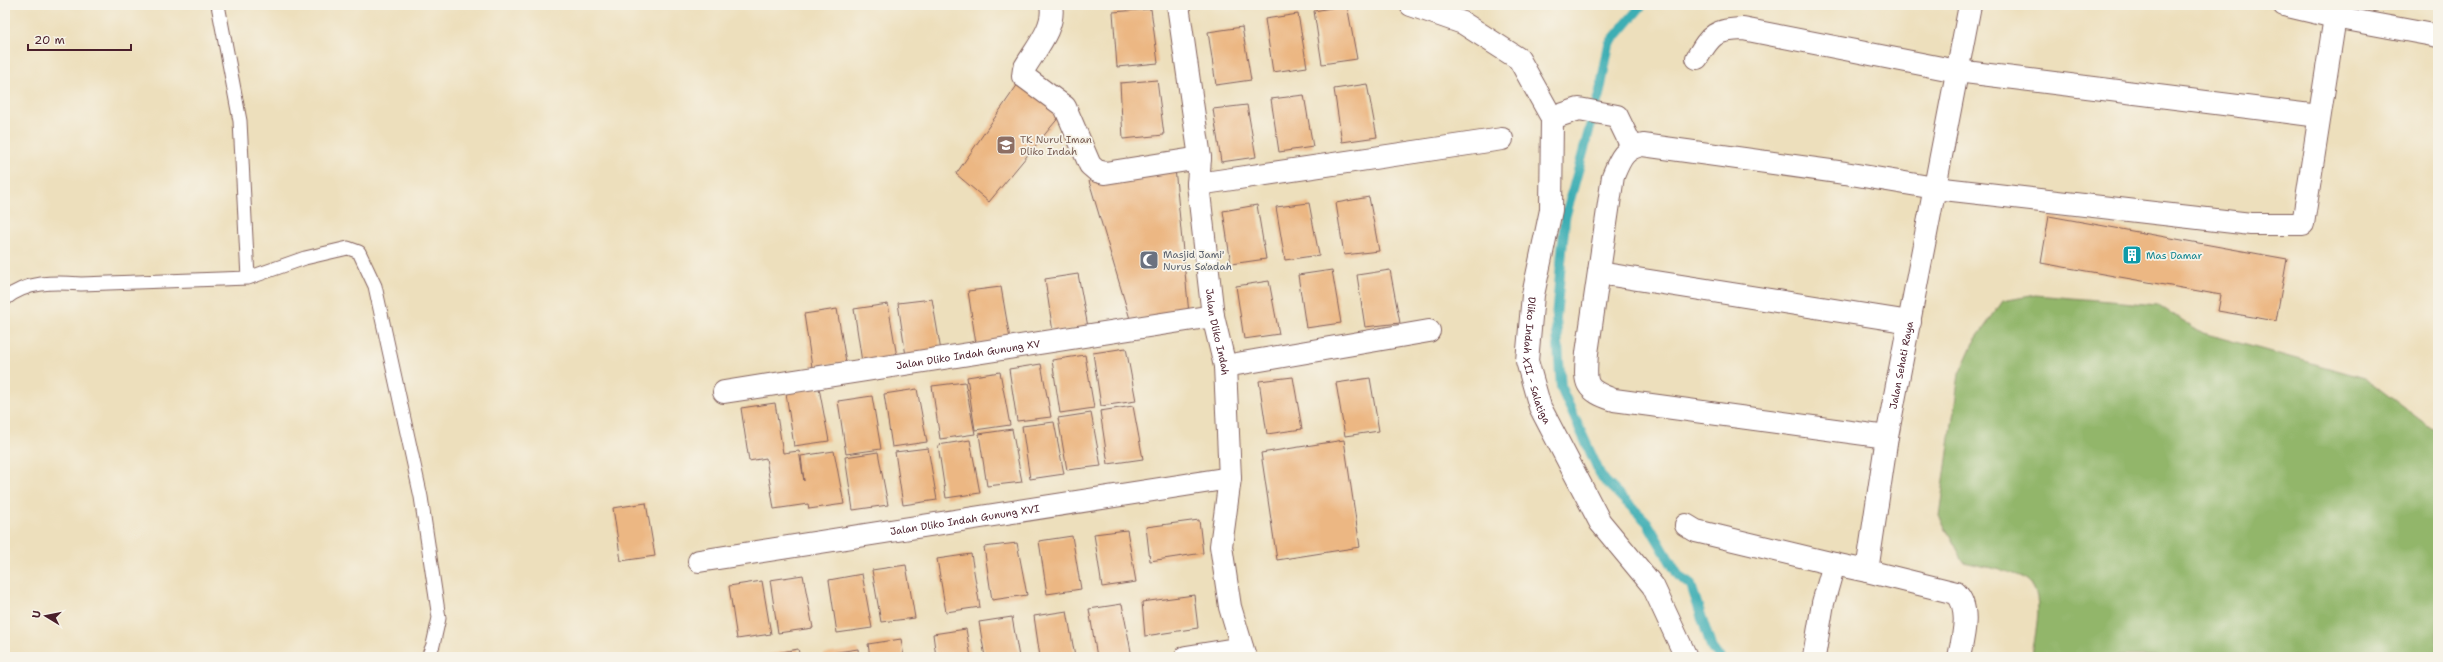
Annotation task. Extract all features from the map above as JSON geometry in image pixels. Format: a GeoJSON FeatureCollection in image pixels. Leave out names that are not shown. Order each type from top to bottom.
{"type":"FeatureCollection","features":[{"type":"Feature","properties":{"kind":"street"},"geometry":{"type":"LineString","coordinates":[[1051,5],[1053,13],[1049,25],[1024,69],[1023,76],[1065,107],[1090,165],[1097,171],[1105,173],[1200,158]]}},
{"type":"Feature","properties":{"kind":"street","name":"Jalan Dliko Indah"},"geometry":{"type":"LineString","coordinates":[[1178,5],[1200,158],[1198,184],[1213,316],[1225,366],[1230,478],[1222,546],[1230,607],[1244,652]]}},
{"type":"Feature","properties":{"kind":"street"},"geometry":{"type":"LineString","coordinates":[[1411,5],[1463,23],[1519,60],[1552,118],[1579,110],[1618,116],[1632,147]]}},
{"type":"Feature","properties":{"kind":"street","name":"Jalan Sehati Raya"},"geometry":{"type":"LineString","coordinates":[[1867,571],[1887,436],[1970,5]]}},
{"type":"Feature","properties":{"kind":"street"},"geometry":{"type":"LineString","coordinates":[[2284,5],[2334,17],[2438,36]]}},
{"type":"Feature","properties":{"kind":"street"},"geometry":{"type":"LineString","coordinates":[[1887,436],[1614,400],[1596,394],[1588,387],[1586,380],[1598,273],[1613,176],[1620,160],[1632,147],[1643,145],[1689,151],[1845,173],[1935,188],[2251,224],[2303,224],[2334,17]]}},
{"type":"Feature","properties":{"kind":"street"},"geometry":{"type":"LineString","coordinates":[[1697,58],[1708,38],[1722,30],[1743,29],[1957,71],[2319,116]]}},
{"type":"Feature","properties":{"kind":"street","name":"Dliko Indah XII - Salatiga"},"geometry":{"type":"LineString","coordinates":[[1552,118],[1551,210],[1533,295],[1527,362],[1540,407],[1600,522],[1654,586],[1686,657]]}},
{"type":"Feature","properties":{"kind":"street"},"geometry":{"type":"LineString","coordinates":[[1198,184],[1502,139]]}},
{"type":"Feature","properties":{"kind":"street"},"geometry":{"type":"LineString","coordinates":[[1598,273],[1910,322]]}},
{"type":"Feature","properties":{"kind":"street","name":"Jalan Dliko Indah Gunung XV"},"geometry":{"type":"LineString","coordinates":[[724,392],[1213,316]]}},
{"type":"Feature","properties":{"kind":"street"},"geometry":{"type":"LineString","coordinates":[[1225,366],[1429,331]]}},
{"type":"Feature","properties":{"kind":"street","name":"Jalan Dliko Indah Gunung XVI"},"geometry":{"type":"LineString","coordinates":[[699,561],[1230,478]]}},
{"type":"Feature","properties":{"kind":"street"},"geometry":{"type":"LineString","coordinates":[[1686,525],[1696,532],[1956,593],[1962,600],[1965,611],[1959,657]]}},
{"type":"Feature","properties":{"kind":"street"},"geometry":{"type":"LineString","coordinates":[[1814,657],[1823,603],[1834,564]]}},
{"type":"Feature","properties":{"kind":"street"},"geometry":{"type":"LineString","coordinates":[[1186,657],[1244,652]]}},
{"type":"Feature","properties":{"kind":"lane"},"geometry":{"type":"LineString","coordinates":[[218,5],[240,121],[248,278]]}},
{"type":"Feature","properties":{"kind":"lane"},"geometry":{"type":"LineString","coordinates":[[5,299],[16,289],[54,282],[82,284],[248,278],[305,258],[348,248],[359,252],[375,286],[421,497],[439,618],[433,645],[428,657]]}},
{"type":"Feature","properties":{"kind":"green space"},"geometry":{"type":"Polygon","coordinates":[[[2035,295],[2158,305],[2203,333],[2365,378],[2427,425],[2438,430],[2438,657],[2032,657],[2037,626],[2038,603],[2036,593],[2031,585],[2024,578],[2013,573],[1964,562],[1939,516],[1959,374],[1973,343],[2003,301],[2035,295]]]}},
{"type":"Feature","properties":{"kind":"building"},"geometry":{"type":"Polygon","coordinates":[[[1347,5],[1357,59],[1322,64],[1314,11],[1347,5]]]}},
{"type":"Feature","properties":{"kind":"building"},"geometry":{"type":"Polygon","coordinates":[[[1151,9],[1158,63],[1117,67],[1113,12],[1151,9]]]}},
{"type":"Feature","properties":{"kind":"building"},"geometry":{"type":"Polygon","coordinates":[[[1298,14],[1307,67],[1273,72],[1265,19],[1298,14]]]}},
{"type":"Feature","properties":{"kind":"building"},"geometry":{"type":"Polygon","coordinates":[[[1242,27],[1251,80],[1216,85],[1208,32],[1242,27]]]}},
{"type":"Feature","properties":{"kind":"building"},"geometry":{"type":"Polygon","coordinates":[[[1157,80],[1164,135],[1123,139],[1120,83],[1157,80]]]}},
{"type":"Feature","properties":{"kind":"building","name":"TK Nurul Iman Dliko Indah"},"geometry":{"type":"Polygon","coordinates":[[[1020,81],[1060,116],[989,202],[956,174],[1020,81]]]}},
{"type":"Feature","properties":{"kind":"building"},"geometry":{"type":"Polygon","coordinates":[[[1367,84],[1377,137],[1342,142],[1334,89],[1367,84]]]}},
{"type":"Feature","properties":{"kind":"building"},"geometry":{"type":"Polygon","coordinates":[[[1304,95],[1313,147],[1279,152],[1271,99],[1304,95]]]}},
{"type":"Feature","properties":{"kind":"building"},"geometry":{"type":"Polygon","coordinates":[[[1247,105],[1256,157],[1221,162],[1213,109],[1247,105]]]}},
{"type":"Feature","properties":{"kind":"building","name":"Masjid Jami' Nurus Sa'adah"},"geometry":{"type":"Polygon","coordinates":[[[1175,168],[1189,314],[1130,319],[1089,181],[1175,168]]]}},
{"type":"Feature","properties":{"kind":"building"},"geometry":{"type":"Polygon","coordinates":[[[1369,197],[1379,251],[1344,255],[1336,203],[1369,197]]]}},
{"type":"Feature","properties":{"kind":"building"},"geometry":{"type":"Polygon","coordinates":[[[1309,203],[1319,255],[1285,260],[1276,207],[1309,203]]]}},
{"type":"Feature","properties":{"kind":"building"},"geometry":{"type":"Polygon","coordinates":[[[1257,205],[1266,259],[1231,264],[1223,211],[1257,205]]]}},
{"type":"Feature","properties":{"kind":"building"},"geometry":{"type":"Polygon","coordinates":[[[2049,216],[2287,259],[2276,321],[2218,311],[2221,295],[2041,263],[2049,216]]]}},
{"type":"Feature","properties":{"kind":"building"},"geometry":{"type":"Polygon","coordinates":[[[1332,270],[1341,323],[1306,328],[1298,275],[1332,270]]]}},
{"type":"Feature","properties":{"kind":"building"},"geometry":{"type":"Polygon","coordinates":[[[1390,270],[1400,323],[1365,327],[1357,275],[1390,270]]]}},
{"type":"Feature","properties":{"kind":"building"},"geometry":{"type":"Polygon","coordinates":[[[1078,274],[1088,327],[1053,332],[1045,279],[1078,274]]]}},
{"type":"Feature","properties":{"kind":"building"},"geometry":{"type":"Polygon","coordinates":[[[1269,281],[1279,334],[1244,339],[1236,286],[1269,281]]]}},
{"type":"Feature","properties":{"kind":"building"},"geometry":{"type":"Polygon","coordinates":[[[1001,287],[1010,339],[976,344],[968,291],[1001,287]]]}},
{"type":"Feature","properties":{"kind":"building"},"geometry":{"type":"Polygon","coordinates":[[[932,299],[941,351],[906,356],[898,303],[932,299]]]}},
{"type":"Feature","properties":{"kind":"building"},"geometry":{"type":"Polygon","coordinates":[[[888,304],[897,357],[862,362],[854,309],[888,304]]]}},
{"type":"Feature","properties":{"kind":"building"},"geometry":{"type":"Polygon","coordinates":[[[837,309],[846,362],[812,367],[804,314],[837,309]]]}},
{"type":"Feature","properties":{"kind":"building"},"geometry":{"type":"Polygon","coordinates":[[[1126,348],[1136,401],[1101,406],[1093,353],[1126,348]]]}},
{"type":"Feature","properties":{"kind":"building"},"geometry":{"type":"Polygon","coordinates":[[[1085,355],[1094,408],[1060,413],[1052,360],[1085,355]]]}},
{"type":"Feature","properties":{"kind":"building"},"geometry":{"type":"Polygon","coordinates":[[[1041,364],[1051,417],[1017,421],[1009,369],[1041,364]]]}},
{"type":"Feature","properties":{"kind":"building"},"geometry":{"type":"Polygon","coordinates":[[[1000,372],[1010,425],[975,430],[967,377],[1000,372]]]}},
{"type":"Feature","properties":{"kind":"building"},"geometry":{"type":"Polygon","coordinates":[[[1293,377],[1302,429],[1267,434],[1259,381],[1293,377]]]}},
{"type":"Feature","properties":{"kind":"building"},"geometry":{"type":"Polygon","coordinates":[[[1370,378],[1379,431],[1345,436],[1336,383],[1370,378]]]}},
{"type":"Feature","properties":{"kind":"building"},"geometry":{"type":"Polygon","coordinates":[[[965,382],[975,434],[940,439],[932,386],[965,382]]]}},
{"type":"Feature","properties":{"kind":"building"},"geometry":{"type":"Polygon","coordinates":[[[819,388],[829,441],[794,446],[786,393],[819,388]]]}},
{"type":"Feature","properties":{"kind":"building"},"geometry":{"type":"Polygon","coordinates":[[[917,389],[927,442],[892,447],[884,394],[917,389]]]}},
{"type":"Feature","properties":{"kind":"building"},"geometry":{"type":"Polygon","coordinates":[[[872,396],[881,449],[846,454],[838,401],[872,396]]]}},
{"type":"Feature","properties":{"kind":"building"},"geometry":{"type":"Polygon","coordinates":[[[775,403],[783,453],[799,451],[804,481],[801,456],[834,451],[844,504],[809,509],[808,504],[774,509],[766,458],[749,461],[741,408],[775,403]]]}},
{"type":"Feature","properties":{"kind":"building"},"geometry":{"type":"Polygon","coordinates":[[[1133,406],[1143,459],[1108,464],[1100,411],[1133,406]]]}},
{"type":"Feature","properties":{"kind":"building"},"geometry":{"type":"Polygon","coordinates":[[[1091,413],[1101,466],[1067,470],[1058,418],[1091,413]]]}},
{"type":"Feature","properties":{"kind":"building"},"geometry":{"type":"Polygon","coordinates":[[[1054,422],[1064,474],[1030,479],[1022,426],[1054,422]]]}},
{"type":"Feature","properties":{"kind":"building"},"geometry":{"type":"Polygon","coordinates":[[[1012,429],[1022,482],[987,486],[979,434],[1012,429]]]}},
{"type":"Feature","properties":{"kind":"building"},"geometry":{"type":"Polygon","coordinates":[[[970,440],[980,493],[946,498],[938,445],[970,440]]]}},
{"type":"Feature","properties":{"kind":"building"},"geometry":{"type":"Polygon","coordinates":[[[1344,440],[1360,547],[1277,560],[1261,453],[1344,440]]]}},
{"type":"Feature","properties":{"kind":"building"},"geometry":{"type":"Polygon","coordinates":[[[928,448],[937,500],[903,505],[895,452],[928,448]]]}},
{"type":"Feature","properties":{"kind":"building"},"geometry":{"type":"Polygon","coordinates":[[[878,452],[888,505],[853,510],[845,457],[878,452]]]}},
{"type":"Feature","properties":{"kind":"building"},"geometry":{"type":"Polygon","coordinates":[[[646,503],[655,556],[621,561],[613,508],[646,503]]]}},
{"type":"Feature","properties":{"kind":"building"},"geometry":{"type":"Polygon","coordinates":[[[1199,520],[1203,553],[1150,561],[1146,527],[1199,520]]]}},
{"type":"Feature","properties":{"kind":"building"},"geometry":{"type":"Polygon","coordinates":[[[1127,530],[1136,582],[1102,587],[1094,534],[1127,530]]]}},
{"type":"Feature","properties":{"kind":"building"},"geometry":{"type":"Polygon","coordinates":[[[1072,536],[1081,589],[1047,594],[1039,541],[1072,536]]]}},
{"type":"Feature","properties":{"kind":"building"},"geometry":{"type":"Polygon","coordinates":[[[1017,543],[1027,595],[992,600],[984,547],[1017,543]]]}},
{"type":"Feature","properties":{"kind":"building"},"geometry":{"type":"Polygon","coordinates":[[[971,554],[980,607],[946,612],[937,559],[971,554]]]}},
{"type":"Feature","properties":{"kind":"building"},"geometry":{"type":"Polygon","coordinates":[[[906,565],[915,618],[881,622],[872,570],[906,565]]]}},
{"type":"Feature","properties":{"kind":"building"},"geometry":{"type":"Polygon","coordinates":[[[862,574],[872,628],[837,633],[829,580],[862,574]]]}},
{"type":"Feature","properties":{"kind":"building"},"geometry":{"type":"Polygon","coordinates":[[[803,575],[813,628],[778,633],[770,580],[803,575]]]}},
{"type":"Feature","properties":{"kind":"building"},"geometry":{"type":"Polygon","coordinates":[[[762,581],[771,634],[737,639],[729,586],[762,581]]]}},
{"type":"Feature","properties":{"kind":"building"},"geometry":{"type":"Polygon","coordinates":[[[1194,595],[1198,628],[1145,636],[1142,602],[1194,595]]]}},
{"type":"Feature","properties":{"kind":"building"},"geometry":{"type":"Polygon","coordinates":[[[1122,604],[1132,657],[1097,657],[1089,609],[1122,604]]]}},
{"type":"Feature","properties":{"kind":"building"},"geometry":{"type":"Polygon","coordinates":[[[1067,611],[1075,657],[1040,657],[1034,616],[1067,611]]]}},
{"type":"Feature","properties":{"kind":"building"},"geometry":{"type":"Polygon","coordinates":[[[1012,617],[1019,657],[985,657],[979,622],[1012,617]]]}},
{"type":"Feature","properties":{"kind":"building"},"geometry":{"type":"Polygon","coordinates":[[[966,629],[971,657],[936,657],[933,634],[966,629]]]}},
{"type":"Feature","properties":{"kind":"building"},"geometry":{"type":"Polygon","coordinates":[[[901,639],[904,657],[870,657],[868,644],[901,639]]]}},
{"type":"Feature","properties":{"kind":"building"},"geometry":{"type":"Polygon","coordinates":[[[798,649],[800,657],[766,657],[766,655],[798,649]]]}},
{"type":"Feature","properties":{"kind":"building"},"geometry":{"type":"Polygon","coordinates":[[[858,649],[859,657],[825,657],[824,654],[858,649]]]}},
{"type":"Feature","properties":{"kind":"waterway"},"geometry":{"type":"LineString","coordinates":[[1642,5],[1609,44],[1600,91],[1565,218],[1556,318],[1561,388],[1602,478],[1647,522],[1678,575],[1691,585],[1712,649],[1720,657]]}},
{"type":"Feature","properties":{"kind":"place","name":"TK Nurul Iman Dliko Indah"},"geometry":{"type":"Point","coordinates":[1006,145]}},
{"type":"Feature","properties":{"kind":"place","name":"Mas Damar"},"geometry":{"type":"Point","coordinates":[2132,255]}},
{"type":"Feature","properties":{"kind":"place","name":"Masjid Jami' Nurus Sa'adah"},"geometry":{"type":"Point","coordinates":[1149,260]}}]}
